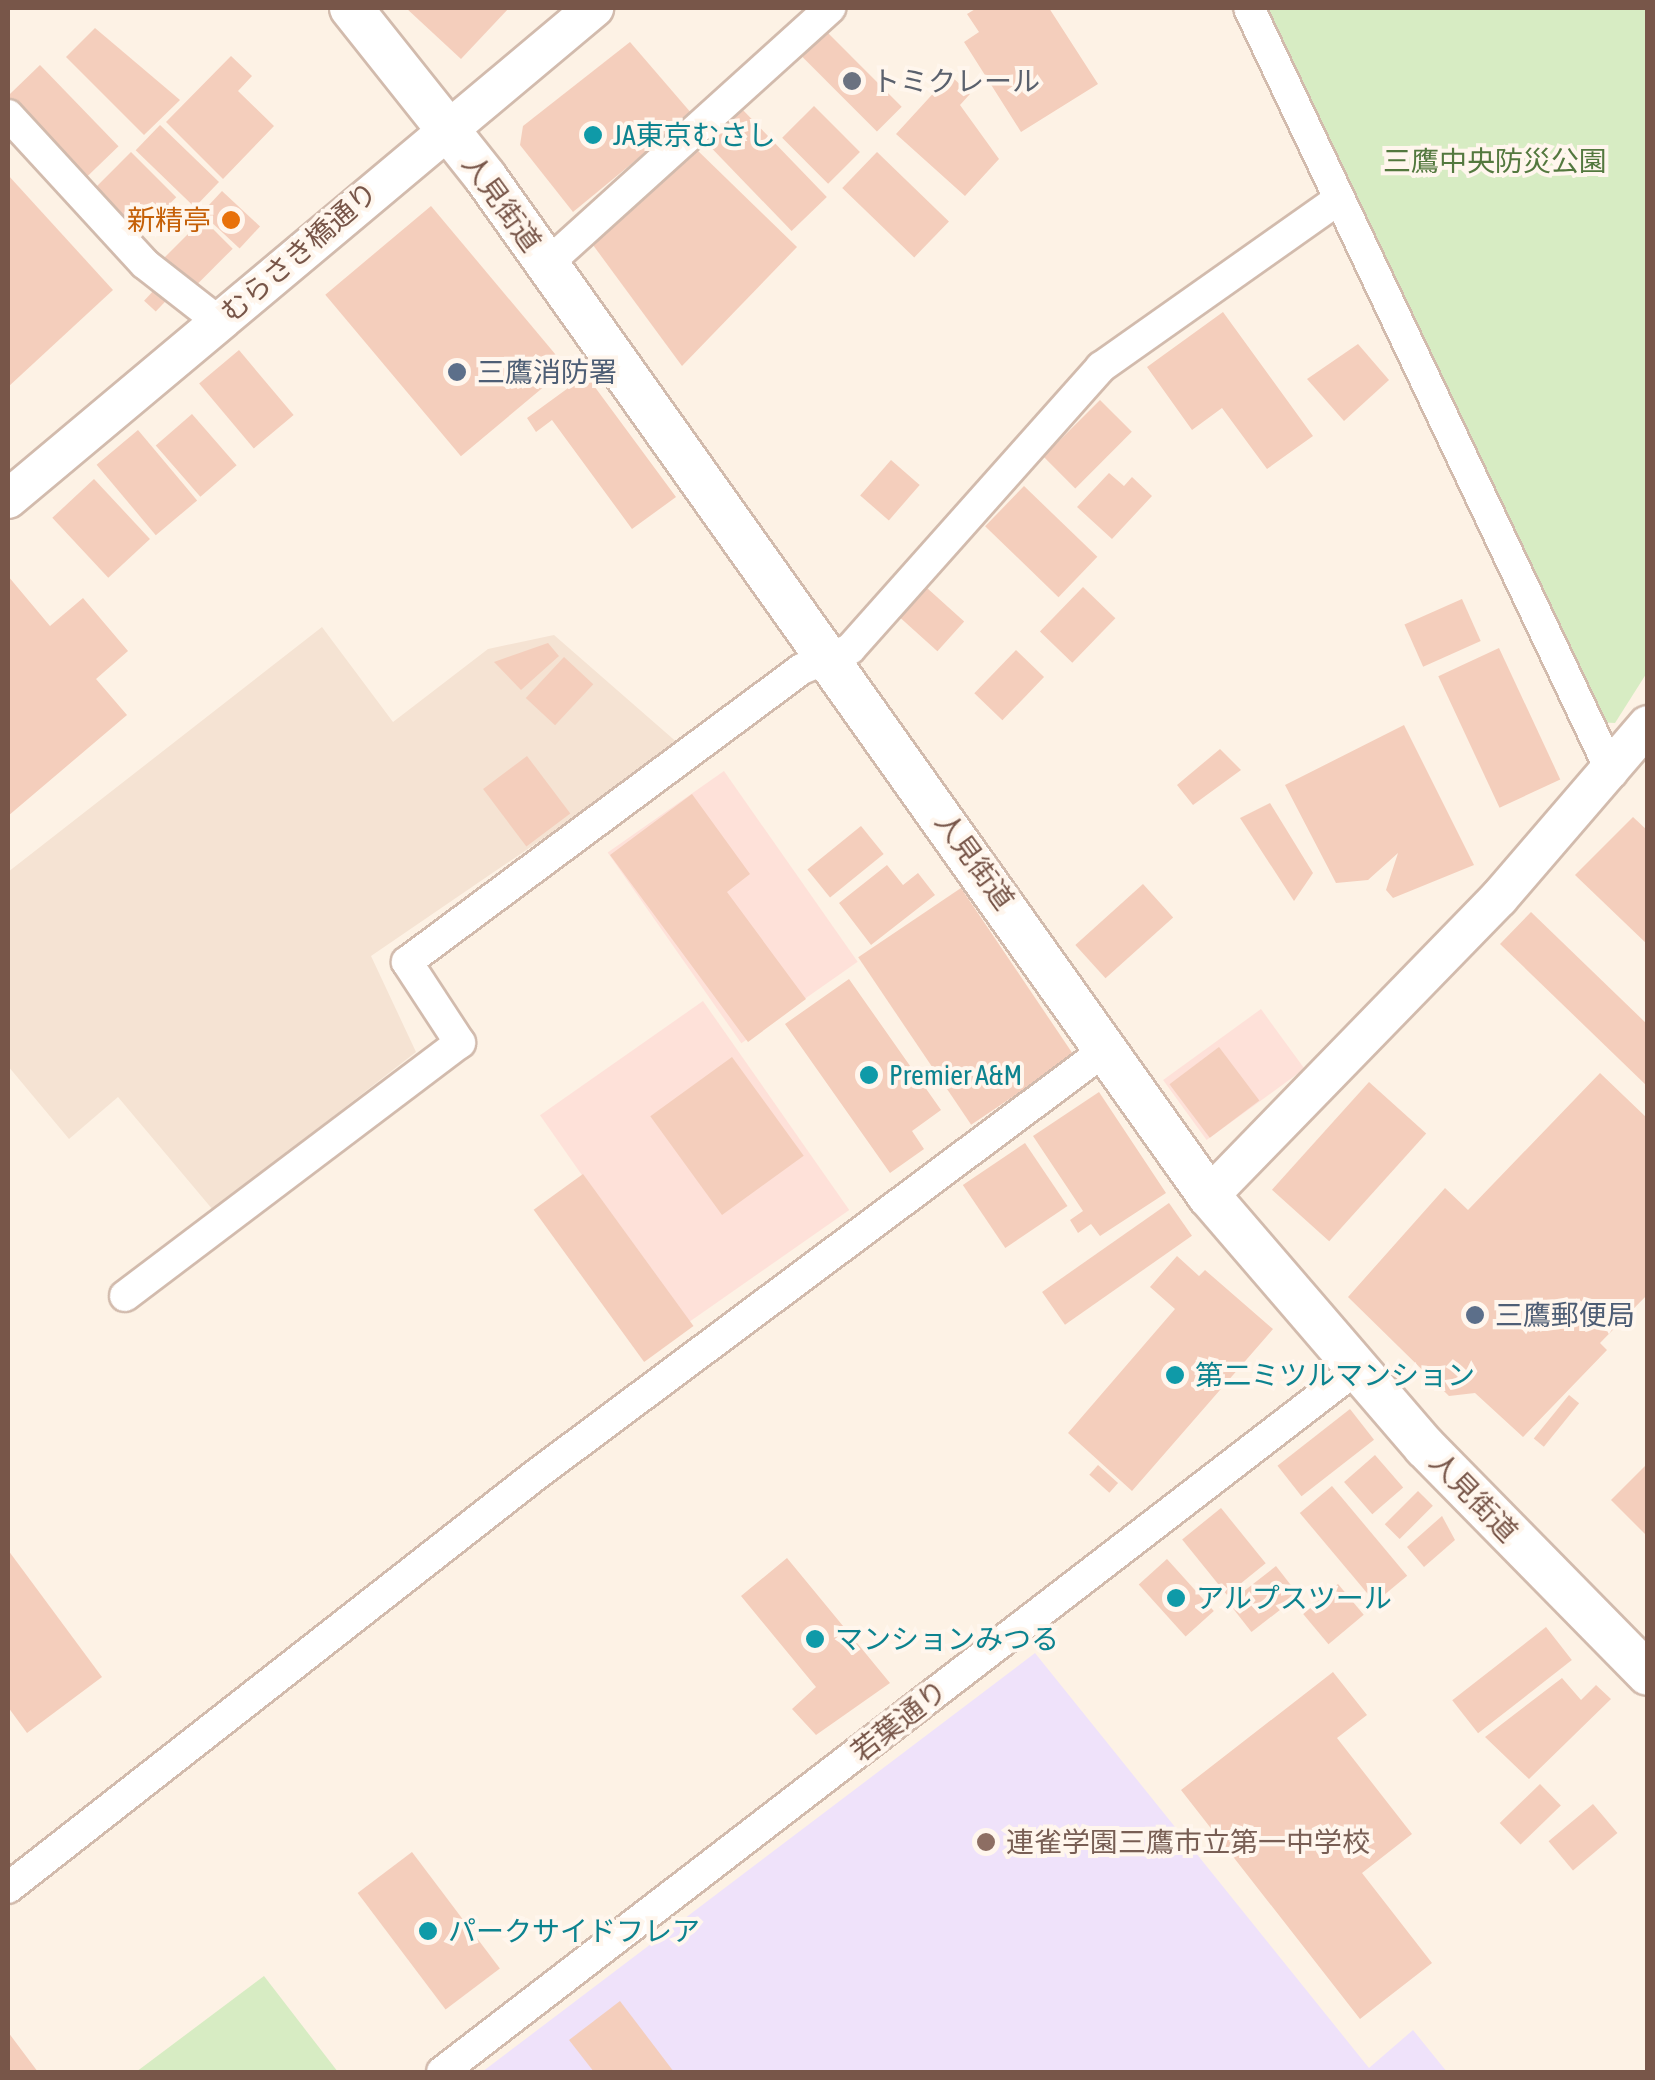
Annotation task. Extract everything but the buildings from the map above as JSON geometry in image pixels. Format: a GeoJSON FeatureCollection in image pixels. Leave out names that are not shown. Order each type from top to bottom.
{"type":"FeatureCollection","features":[{"type":"Feature","properties":{"kind":"main road","name":"人見街道"},"geometry":{"type":"LineString","coordinates":[[351,8],[547,264],[1108,1048],[1209,1196],[1355,1370],[1648,1674]]}},
{"type":"Feature","properties":{"kind":"street","name":"むらさき橋通り"},"geometry":{"type":"LineString","coordinates":[[8,498],[594,8]]}},
{"type":"Feature","properties":{"kind":"street"},"geometry":{"type":"LineString","coordinates":[[547,264],[830,8]]}},
{"type":"Feature","properties":{"kind":"street"},"geometry":{"type":"LineString","coordinates":[[1249,8],[1336,200],[1612,772]]}},
{"type":"Feature","properties":{"kind":"street"},"geometry":{"type":"LineString","coordinates":[[8,115],[145,264],[218,321]]}},
{"type":"Feature","properties":{"kind":"street"},"geometry":{"type":"LineString","coordinates":[[125,1296],[460,1042],[407,962],[826,659],[850,649],[1101,367],[1336,200]]}},
{"type":"Feature","properties":{"kind":"street"},"geometry":{"type":"LineString","coordinates":[[1209,1196],[1612,772],[1648,725]]}},
{"type":"Feature","properties":{"kind":"street"},"geometry":{"type":"LineString","coordinates":[[8,1888],[538,1474],[1108,1048]]}},
{"type":"Feature","properties":{"kind":"street","name":"若葉通り"},"geometry":{"type":"LineString","coordinates":[[442,2072],[1355,1370]]}},
{"type":"Feature","properties":{"kind":"shaded area"},"geometry":{"type":"Polygon","coordinates":[[[322,627],[393,722],[488,649],[554,635],[680,745],[371,956],[416,1052],[213,1210],[118,1097],[69,1139],[8,1066],[8,872],[322,627]]]}},
{"type":"Feature","properties":{"kind":"shaded area"},"geometry":{"type":"Polygon","coordinates":[[[724,771],[858,962],[741,1043],[608,852],[724,771]]]}},
{"type":"Feature","properties":{"kind":"shaded area"},"geometry":{"type":"Polygon","coordinates":[[[703,1001],[849,1210],[686,1324],[540,1115],[703,1001]]]}},
{"type":"Feature","properties":{"kind":"shaded area"},"geometry":{"type":"Polygon","coordinates":[[[1261,1009],[1304,1069],[1207,1140],[1163,1080],[1261,1009]]]}},
{"type":"Feature","properties":{"kind":"shaded area","name":"連雀学園三鷹市立第一中学校"},"geometry":{"type":"Polygon","coordinates":[[[1035,1653],[1369,2068],[1413,2030],[1447,2072],[482,2072],[1035,1653]]]}},
{"type":"Feature","properties":{"kind":"green space","name":"三鷹中央防災公園"},"geometry":{"type":"Polygon","coordinates":[[[1258,8],[1647,8],[1648,671],[1615,723],[1596,722],[1258,8]]]}},
{"type":"Feature","properties":{"kind":"green space"},"geometry":{"type":"Polygon","coordinates":[[[264,1976],[338,2072],[136,2072],[264,1976]]]}},
{"type":"Feature","properties":{"kind":"place","name":"トミクレール"},"geometry":{"type":"Point","coordinates":[852,81]}},
{"type":"Feature","properties":{"kind":"place","name":"JA東京むさし"},"geometry":{"type":"Point","coordinates":[593,135]}},
{"type":"Feature","properties":{"kind":"place","name":"新精亭"},"geometry":{"type":"Point","coordinates":[231,220]}},
{"type":"Feature","properties":{"kind":"place","name":"三鷹消防署"},"geometry":{"type":"Point","coordinates":[457,372]}},
{"type":"Feature","properties":{"kind":"place","name":"Premier A&M"},"geometry":{"type":"Point","coordinates":[869,1075]}},
{"type":"Feature","properties":{"kind":"place","name":"三鷹郵便局"},"geometry":{"type":"Point","coordinates":[1475,1315]}},
{"type":"Feature","properties":{"kind":"place","name":"第二ミツルマンション"},"geometry":{"type":"Point","coordinates":[1175,1375]}},
{"type":"Feature","properties":{"kind":"place","name":"アルプスツール"},"geometry":{"type":"Point","coordinates":[1176,1598]}},
{"type":"Feature","properties":{"kind":"place","name":"マンションみつる"},"geometry":{"type":"Point","coordinates":[815,1639]}},
{"type":"Feature","properties":{"kind":"place","name":"連雀学園三鷹市立第一中学校"},"geometry":{"type":"Point","coordinates":[986,1842]}},
{"type":"Feature","properties":{"kind":"place","name":"パークサイドフレア"},"geometry":{"type":"Point","coordinates":[428,1931]}}]}
